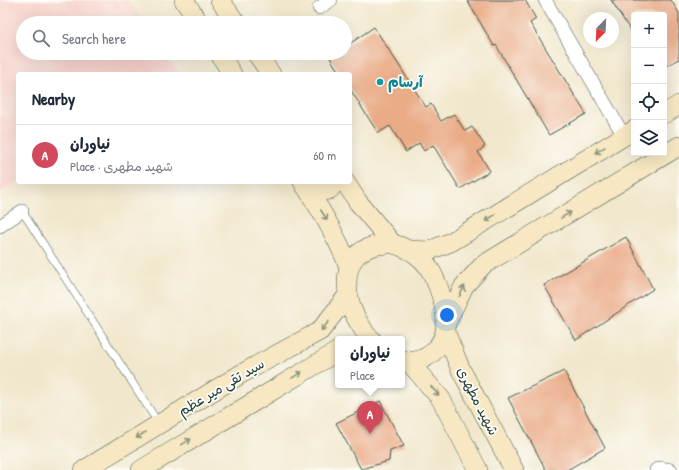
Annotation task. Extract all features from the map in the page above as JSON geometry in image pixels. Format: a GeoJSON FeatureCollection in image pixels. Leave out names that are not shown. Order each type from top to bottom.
{"type":"FeatureCollection","features":[{"type":"Feature","properties":{"kind":"main road"},"geometry":{"type":"LineString","coordinates":[[184,0],[194,16]]}},
{"type":"Feature","properties":{"kind":"main road"},"geometry":{"type":"LineString","coordinates":[[220,0],[231,16]]}},
{"type":"Feature","properties":{"kind":"main road"},"geometry":{"type":"LineString","coordinates":[[223,60],[231,72]]}},
{"type":"Feature","properties":{"kind":"main road"},"geometry":{"type":"LineString","coordinates":[[261,60],[270,72]]}},
{"type":"Feature","properties":{"kind":"main road"},"geometry":{"type":"LineString","coordinates":[[667,112],[679,105]]}},
{"type":"Feature","properties":{"kind":"main road"},"geometry":{"type":"LineString","coordinates":[[367,336],[352,311],[346,283],[349,267],[357,255],[368,248],[380,244],[392,243],[410,250],[428,251],[451,242],[629,133]]}},
{"type":"Feature","properties":{"kind":"main road"},"geometry":{"type":"LineString","coordinates":[[406,361],[428,357],[440,345],[445,328],[464,286],[483,265],[679,146]]}},
{"type":"Feature","properties":{"kind":"main road"},"geometry":{"type":"LineString","coordinates":[[304,184],[319,191],[329,190],[334,184]]}},
{"type":"Feature","properties":{"kind":"main road"},"geometry":{"type":"LineString","coordinates":[[304,184],[330,224],[349,267]]}},
{"type":"Feature","properties":{"kind":"main road"},"geometry":{"type":"LineString","coordinates":[[346,184],[358,202],[392,243]]}},
{"type":"Feature","properties":{"kind":"main road"},"geometry":{"type":"LineString","coordinates":[[410,250],[426,265],[439,287],[445,311],[445,328]]}},
{"type":"Feature","properties":{"kind":"main road","name":"سید تقی میر عظم"},"geometry":{"type":"LineString","coordinates":[[84,470],[241,374],[320,331],[348,294]]}},
{"type":"Feature","properties":{"kind":"main road","name":"شهید مطهری"},"geometry":{"type":"LineString","coordinates":[[445,328],[461,370],[514,470]]}},
{"type":"Feature","properties":{"kind":"main road","name":"سید تقی میر عظم"},"geometry":{"type":"LineString","coordinates":[[141,470],[335,353]]}},
{"type":"Feature","properties":{"kind":"main road"},"geometry":{"type":"LineString","coordinates":[[406,361],[441,399],[478,470]]}},
{"type":"Feature","properties":{"kind":"main road"},"geometry":{"type":"LineString","coordinates":[[452,420],[456,412],[461,408],[468,406],[481,409]]}},
{"type":"Feature","properties":{"kind":"street"},"geometry":{"type":"LineString","coordinates":[[319,8],[331,0]]}},
{"type":"Feature","properties":{"kind":"street"},"geometry":{"type":"LineString","coordinates":[[545,0],[629,133]]}},
{"type":"Feature","properties":{"kind":"street"},"geometry":{"type":"LineString","coordinates":[[0,226],[22,212]]}},
{"type":"Feature","properties":{"kind":"street"},"geometry":{"type":"LineString","coordinates":[[656,470],[660,468],[671,470]]}},
{"type":"Feature","properties":{"kind":"lane"},"geometry":{"type":"LineString","coordinates":[[22,212],[159,424]]}},
{"type":"Feature","properties":{"kind":"shaded area"},"geometry":{"type":"Polygon","coordinates":[[[0,0],[128,0],[139,16],[16,16],[16,60],[171,60],[179,72],[16,72],[16,182],[0,192],[0,0]]]}},
{"type":"Feature","properties":{"kind":"building"},"geometry":{"type":"Polygon","coordinates":[[[467,0],[525,0],[536,19],[530,23],[586,114],[549,135],[496,45],[494,46],[467,0]]]}},
{"type":"Feature","properties":{"kind":"building"},"geometry":{"type":"Polygon","coordinates":[[[611,0],[671,0],[679,13],[679,59],[667,65],[667,12],[631,12],[631,31],[611,0]]]}},
{"type":"Feature","properties":{"kind":"building"},"geometry":{"type":"Polygon","coordinates":[[[374,27],[426,107],[431,104],[441,121],[454,114],[465,131],[472,127],[485,146],[478,152],[490,171],[460,189],[433,145],[424,151],[419,143],[406,152],[390,126],[378,133],[352,92],[352,72],[339,72],[331,60],[352,60],[352,42],[374,27]]]}},
{"type":"Feature","properties":{"kind":"building"},"geometry":{"type":"Polygon","coordinates":[[[626,237],[653,289],[576,340],[544,285],[626,237]]]}},
{"type":"Feature","properties":{"kind":"building"},"geometry":{"type":"Polygon","coordinates":[[[564,371],[605,448],[567,470],[546,470],[508,398],[564,371]]]}},
{"type":"Feature","properties":{"kind":"building"},"geometry":{"type":"Polygon","coordinates":[[[380,401],[404,446],[390,451],[389,461],[361,469],[336,423],[380,401]]]}},
{"type":"Feature","properties":{"kind":"place","name":"آرسام"},"geometry":{"type":"Point","coordinates":[380,82]}},
{"type":"Feature","properties":{"kind":"place","name":"نیاوران"},"geometry":{"type":"Point","coordinates":[370,434]}}]}
